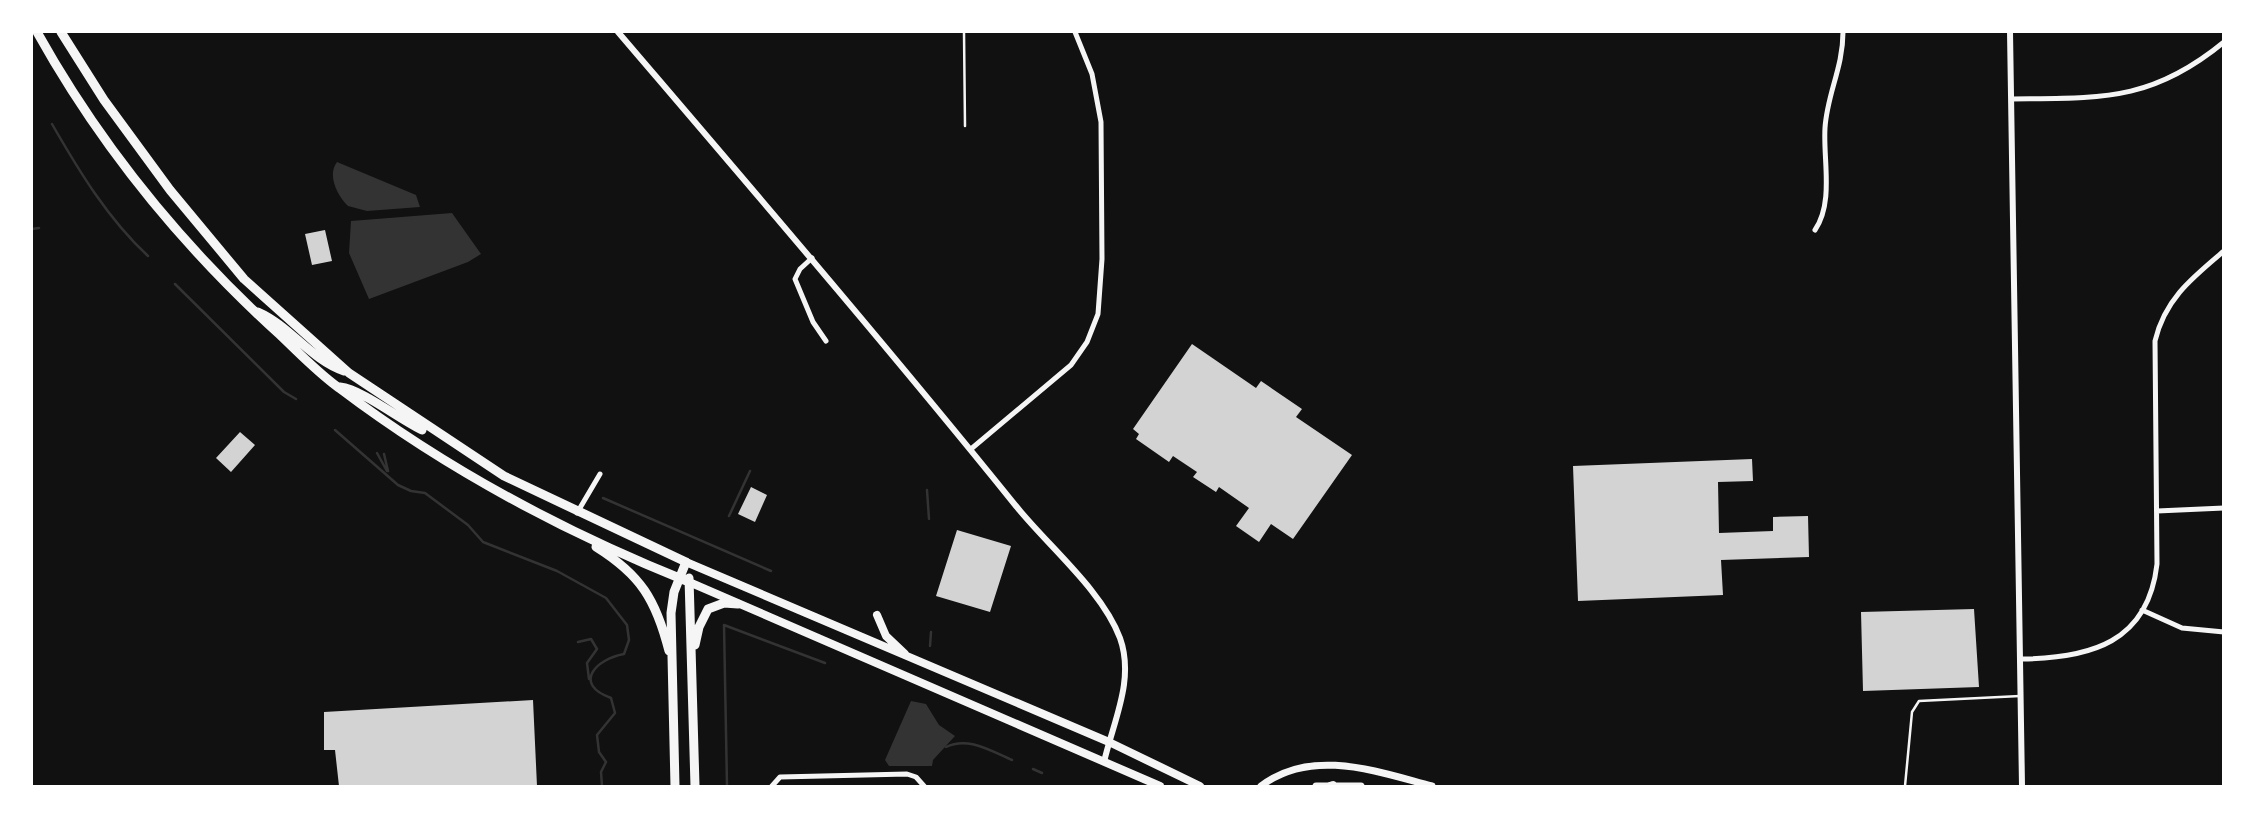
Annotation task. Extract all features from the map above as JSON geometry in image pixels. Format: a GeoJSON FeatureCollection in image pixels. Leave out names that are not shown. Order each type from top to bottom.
{"type":"FeatureCollection","features":[{"type":"Feature","properties":{"kind":"highway"},"geometry":{"type":"LineString","coordinates":[[37,32],[91,121],[189,246],[249,307],[337,387],[443,460],[610,555],[642,583],[656,607],[673,668]]}},
{"type":"Feature","properties":{"kind":"highway"},"geometry":{"type":"LineString","coordinates":[[61,32],[104,100],[170,190],[244,279],[349,373],[504,476],[577,513],[687,562]]}},
{"type":"Feature","properties":{"kind":"highway"},"geometry":{"type":"LineString","coordinates":[[249,307],[274,319],[331,367],[349,373]]}},
{"type":"Feature","properties":{"kind":"highway"},"geometry":{"type":"LineString","coordinates":[[337,387],[354,389],[395,417],[456,446]]}},
{"type":"Feature","properties":{"kind":"highway"},"geometry":{"type":"LineString","coordinates":[[561,526],[689,582]]}},
{"type":"Feature","properties":{"kind":"highway"},"geometry":{"type":"LineString","coordinates":[[675,786],[671,613],[679,578],[687,562]]}},
{"type":"Feature","properties":{"kind":"highway"},"geometry":{"type":"LineString","coordinates":[[687,562],[695,786]]}},
{"type":"Feature","properties":{"kind":"highway"},"geometry":{"type":"LineString","coordinates":[[692,661],[699,627],[708,609],[724,603],[737,604]]}},
{"type":"Feature","properties":{"kind":"main road"},"geometry":{"type":"LineString","coordinates":[[687,562],[1109,742],[1200,786]]}},
{"type":"Feature","properties":{"kind":"main road"},"geometry":{"type":"LineString","coordinates":[[689,582],[1160,786]]}},
{"type":"Feature","properties":{"kind":"main road"},"geometry":{"type":"LineString","coordinates":[[877,615],[886,636],[910,658]]}},
{"type":"Feature","properties":{"kind":"main road"},"geometry":{"type":"LineString","coordinates":[[1261,786],[1285,773],[1338,764],[1432,786]]}},
{"type":"Feature","properties":{"kind":"main road"},"geometry":{"type":"LineString","coordinates":[[1139,777],[1149,786]]}},
{"type":"Feature","properties":{"kind":"main road"},"geometry":{"type":"LineString","coordinates":[[1316,786],[1360,786]]}},
{"type":"Feature","properties":{"kind":"street"},"geometry":{"type":"LineString","coordinates":[[618,32],[812,258],[1099,604],[1119,638],[1125,678],[1104,762]]}},
{"type":"Feature","properties":{"kind":"street"},"geometry":{"type":"LineString","coordinates":[[971,449],[1071,365],[1087,342],[1098,314],[1102,259],[1101,122],[1092,74],[1077,32]]}},
{"type":"Feature","properties":{"kind":"street"},"geometry":{"type":"LineString","coordinates":[[1815,230],[1825,204],[1825,126],[1841,65],[1843,32]]}},
{"type":"Feature","properties":{"kind":"street"},"geometry":{"type":"LineString","coordinates":[[2010,32],[2022,786]]}},
{"type":"Feature","properties":{"kind":"street"},"geometry":{"type":"LineString","coordinates":[[2012,99],[2127,94],[2170,79],[2224,42]]}},
{"type":"Feature","properties":{"kind":"street"},"geometry":{"type":"LineString","coordinates":[[2022,659],[2073,657],[2098,649],[2121,634],[2142,610],[2156,571],[2154,355],[2158,328],[2177,292],[2224,251]]}},
{"type":"Feature","properties":{"kind":"street"},"geometry":{"type":"LineString","coordinates":[[812,258],[800,269],[795,279],[813,322],[826,341]]}},
{"type":"Feature","properties":{"kind":"street"},"geometry":{"type":"LineString","coordinates":[[577,513],[600,474]]}},
{"type":"Feature","properties":{"kind":"street"},"geometry":{"type":"LineString","coordinates":[[2157,511],[2224,508]]}},
{"type":"Feature","properties":{"kind":"street"},"geometry":{"type":"LineString","coordinates":[[2142,610],[2182,628],[2224,632]]}},
{"type":"Feature","properties":{"kind":"street"},"geometry":{"type":"LineString","coordinates":[[772,786],[780,777],[802,774],[907,774],[916,777],[924,786]]}},
{"type":"Feature","properties":{"kind":"lane"},"geometry":{"type":"LineString","coordinates":[[964,32],[965,126]]}},
{"type":"Feature","properties":{"kind":"lane"},"geometry":{"type":"LineString","coordinates":[[1905,786],[1912,712],[1919,701],[2022,696]]}},
{"type":"Feature","properties":{"kind":"shaded area"},"geometry":{"type":"Polygon","coordinates":[[[337,162],[416,195],[420,207],[367,211],[348,206],[340,196],[333,179],[337,162]]]}},
{"type":"Feature","properties":{"kind":"shaded area"},"geometry":{"type":"Polygon","coordinates":[[[452,213],[481,254],[468,262],[369,299],[349,253],[351,221],[452,213]]]}},
{"type":"Feature","properties":{"kind":"shaded area"},"geometry":{"type":"Polygon","coordinates":[[[911,701],[926,704],[939,725],[955,736],[933,760],[932,766],[889,766],[885,760],[911,701]]]}},
{"type":"Feature","properties":{"kind":"building"},"geometry":{"type":"Polygon","coordinates":[[[325,230],[332,261],[312,265],[305,234],[325,230]]]}},
{"type":"Feature","properties":{"kind":"building"},"geometry":{"type":"Polygon","coordinates":[[[1192,344],[1256,388],[1261,381],[1302,409],[1296,417],[1352,455],[1293,539],[1271,524],[1259,542],[1236,526],[1249,508],[1219,487],[1216,492],[1193,477],[1197,472],[1173,456],[1169,462],[1136,439],[1139,434],[1133,429],[1192,344]]]}},
{"type":"Feature","properties":{"kind":"building"},"geometry":{"type":"Polygon","coordinates":[[[240,432],[255,445],[231,472],[216,458],[240,432]]]}},
{"type":"Feature","properties":{"kind":"building"},"geometry":{"type":"Polygon","coordinates":[[[1752,459],[1753,481],[1718,482],[1719,533],[1773,531],[1773,517],[1808,516],[1809,557],[1721,560],[1723,595],[1578,601],[1573,466],[1752,459]]]}},
{"type":"Feature","properties":{"kind":"building"},"geometry":{"type":"Polygon","coordinates":[[[751,487],[767,495],[755,522],[738,514],[751,487]]]}},
{"type":"Feature","properties":{"kind":"building"},"geometry":{"type":"Polygon","coordinates":[[[957,530],[1011,546],[990,612],[936,596],[957,530]]]}},
{"type":"Feature","properties":{"kind":"building"},"geometry":{"type":"Polygon","coordinates":[[[1974,609],[1979,687],[1863,691],[1861,612],[1974,609]]]}},
{"type":"Feature","properties":{"kind":"building"},"geometry":{"type":"Polygon","coordinates":[[[533,700],[537,786],[339,786],[335,750],[324,750],[324,712],[533,700]]]}},
{"type":"Feature","properties":{"kind":"waterway"},"geometry":{"type":"LineString","coordinates":[[52,124],[107,210],[148,256]]}},
{"type":"Feature","properties":{"kind":"waterway"},"geometry":{"type":"LineString","coordinates":[[32,229],[39,228]]}},
{"type":"Feature","properties":{"kind":"waterway"},"geometry":{"type":"LineString","coordinates":[[175,284],[284,392],[296,399]]}},
{"type":"Feature","properties":{"kind":"waterway"},"geometry":{"type":"LineString","coordinates":[[335,430],[398,485],[425,493],[468,525],[483,542],[557,571],[606,598],[627,625],[629,640],[624,654],[597,666],[591,679],[599,692],[611,698],[615,713],[597,735],[599,752],[606,762],[601,772],[602,786]]}},
{"type":"Feature","properties":{"kind":"waterway"},"geometry":{"type":"LineString","coordinates":[[377,453],[387,471]]}},
{"type":"Feature","properties":{"kind":"waterway"},"geometry":{"type":"LineString","coordinates":[[384,454],[388,471]]}},
{"type":"Feature","properties":{"kind":"waterway"},"geometry":{"type":"LineString","coordinates":[[729,516],[750,471]]}},
{"type":"Feature","properties":{"kind":"waterway"},"geometry":{"type":"LineString","coordinates":[[927,490],[929,519]]}},
{"type":"Feature","properties":{"kind":"waterway"},"geometry":{"type":"LineString","coordinates":[[603,498],[771,571]]}},
{"type":"Feature","properties":{"kind":"waterway"},"geometry":{"type":"LineString","coordinates":[[727,786],[724,625],[825,663]]}},
{"type":"Feature","properties":{"kind":"waterway"},"geometry":{"type":"LineString","coordinates":[[930,646],[931,632]]}},
{"type":"Feature","properties":{"kind":"waterway"},"geometry":{"type":"LineString","coordinates":[[578,642],[591,639],[597,649],[587,663],[589,679]]}},
{"type":"Feature","properties":{"kind":"waterway"},"geometry":{"type":"LineString","coordinates":[[946,747],[971,744],[1012,760]]}},
{"type":"Feature","properties":{"kind":"waterway"},"geometry":{"type":"LineString","coordinates":[[1033,769],[1042,773]]}}]}
